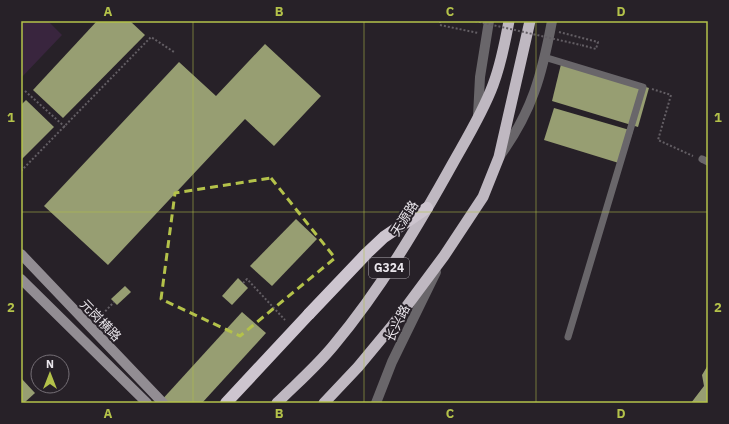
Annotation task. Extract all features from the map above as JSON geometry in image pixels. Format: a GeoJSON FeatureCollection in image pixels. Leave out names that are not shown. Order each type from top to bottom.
{"type":"FeatureCollection","features":[{"type":"Feature","properties":{"kind":"highway","name":"天源路"},"geometry":{"type":"LineString","coordinates":[[277,403],[317,363],[366,304],[427,208],[478,117],[498,71],[509,21]]}},
{"type":"Feature","properties":{"kind":"highway","name":"G324"},"geometry":{"type":"LineString","coordinates":[[324,403],[372,351],[444,256],[483,197],[499,157],[530,21]]}},
{"type":"Feature","properties":{"kind":"highway"},"geometry":{"type":"LineString","coordinates":[[226,403],[367,252],[384,238],[427,208]]}},
{"type":"Feature","properties":{"kind":"highway"},"geometry":{"type":"LineString","coordinates":[[320,403],[335,392]]}},
{"type":"Feature","properties":{"kind":"main road","name":"元岗横路"},"geometry":{"type":"LineString","coordinates":[[21,254],[163,403]]}},
{"type":"Feature","properties":{"kind":"main road","name":"元岗横路"},"geometry":{"type":"LineString","coordinates":[[21,278],[147,403]]}},
{"type":"Feature","properties":{"kind":"street"},"geometry":{"type":"LineString","coordinates":[[478,117],[480,77],[489,21]]}},
{"type":"Feature","properties":{"kind":"street"},"geometry":{"type":"LineString","coordinates":[[499,157],[516,134],[525,118],[544,57],[551,25]]}},
{"type":"Feature","properties":{"kind":"street","name":"长兴路"},"geometry":{"type":"LineString","coordinates":[[376,403],[392,362],[444,256]]}},
{"type":"Feature","properties":{"kind":"lane"},"geometry":{"type":"LineString","coordinates":[[544,57],[643,87],[568,337]]}},
{"type":"Feature","properties":{"kind":"path"},"geometry":{"type":"LineString","coordinates":[[440,21],[440,24],[486,35]]}},
{"type":"Feature","properties":{"kind":"path"},"geometry":{"type":"LineString","coordinates":[[475,21],[596,49],[598,42],[578,37],[551,25]]}},
{"type":"Feature","properties":{"kind":"path"},"geometry":{"type":"LineString","coordinates":[[21,171],[150,37],[174,52]]}},
{"type":"Feature","properties":{"kind":"path"},"geometry":{"type":"LineString","coordinates":[[643,87],[671,95],[658,140],[705,161]]}},
{"type":"Feature","properties":{"kind":"path"},"geometry":{"type":"LineString","coordinates":[[25,91],[64,128]]}},
{"type":"Feature","properties":{"kind":"path"},"geometry":{"type":"LineString","coordinates":[[243,283],[247,279],[285,320]]}},
{"type":"Feature","properties":{"kind":"path"},"geometry":{"type":"LineString","coordinates":[[89,327],[114,302]]}},
{"type":"Feature","properties":{"kind":"highlighted area"},"geometry":{"type":"Polygon","coordinates":[[[271,178],[335,258],[240,336],[161,299],[175,193],[271,178]]]}},
{"type":"Feature","properties":{"kind":"shaded area"},"geometry":{"type":"Polygon","coordinates":[[[21,21],[48,21],[62,35],[21,78],[21,21]]]}},
{"type":"Feature","properties":{"kind":"building"},"geometry":{"type":"Polygon","coordinates":[[[97,21],[130,21],[145,35],[63,118],[33,90],[97,21]]]}},
{"type":"Feature","properties":{"kind":"building"},"geometry":{"type":"Polygon","coordinates":[[[265,44],[321,96],[274,146],[245,119],[108,265],[44,206],[179,62],[216,96],[265,44]]]}},
{"type":"Feature","properties":{"kind":"building"},"geometry":{"type":"Polygon","coordinates":[[[562,60],[649,88],[638,127],[552,101],[562,60]]]}},
{"type":"Feature","properties":{"kind":"building"},"geometry":{"type":"Polygon","coordinates":[[[26,100],[54,127],[21,160],[21,105],[26,100]]]}},
{"type":"Feature","properties":{"kind":"building"},"geometry":{"type":"Polygon","coordinates":[[[554,108],[633,131],[622,164],[544,140],[554,108]]]}},
{"type":"Feature","properties":{"kind":"building"},"geometry":{"type":"Polygon","coordinates":[[[296,219],[317,239],[272,286],[250,266],[296,219]]]}},
{"type":"Feature","properties":{"kind":"building"},"geometry":{"type":"Polygon","coordinates":[[[238,278],[248,288],[232,305],[222,296],[238,278]]]}},
{"type":"Feature","properties":{"kind":"building"},"geometry":{"type":"Polygon","coordinates":[[[125,286],[131,292],[117,305],[111,299],[125,286]]]}},
{"type":"Feature","properties":{"kind":"building"},"geometry":{"type":"Polygon","coordinates":[[[242,312],[266,333],[202,403],[159,403],[242,312]]]}},
{"type":"Feature","properties":{"kind":"building"},"geometry":{"type":"Polygon","coordinates":[[[708,365],[708,403],[691,403],[704,386],[702,375],[708,365]]]}},
{"type":"Feature","properties":{"kind":"building"},"geometry":{"type":"Polygon","coordinates":[[[21,378],[30,388],[30,394],[34,394],[24,403],[21,403],[21,378]]]}}]}
